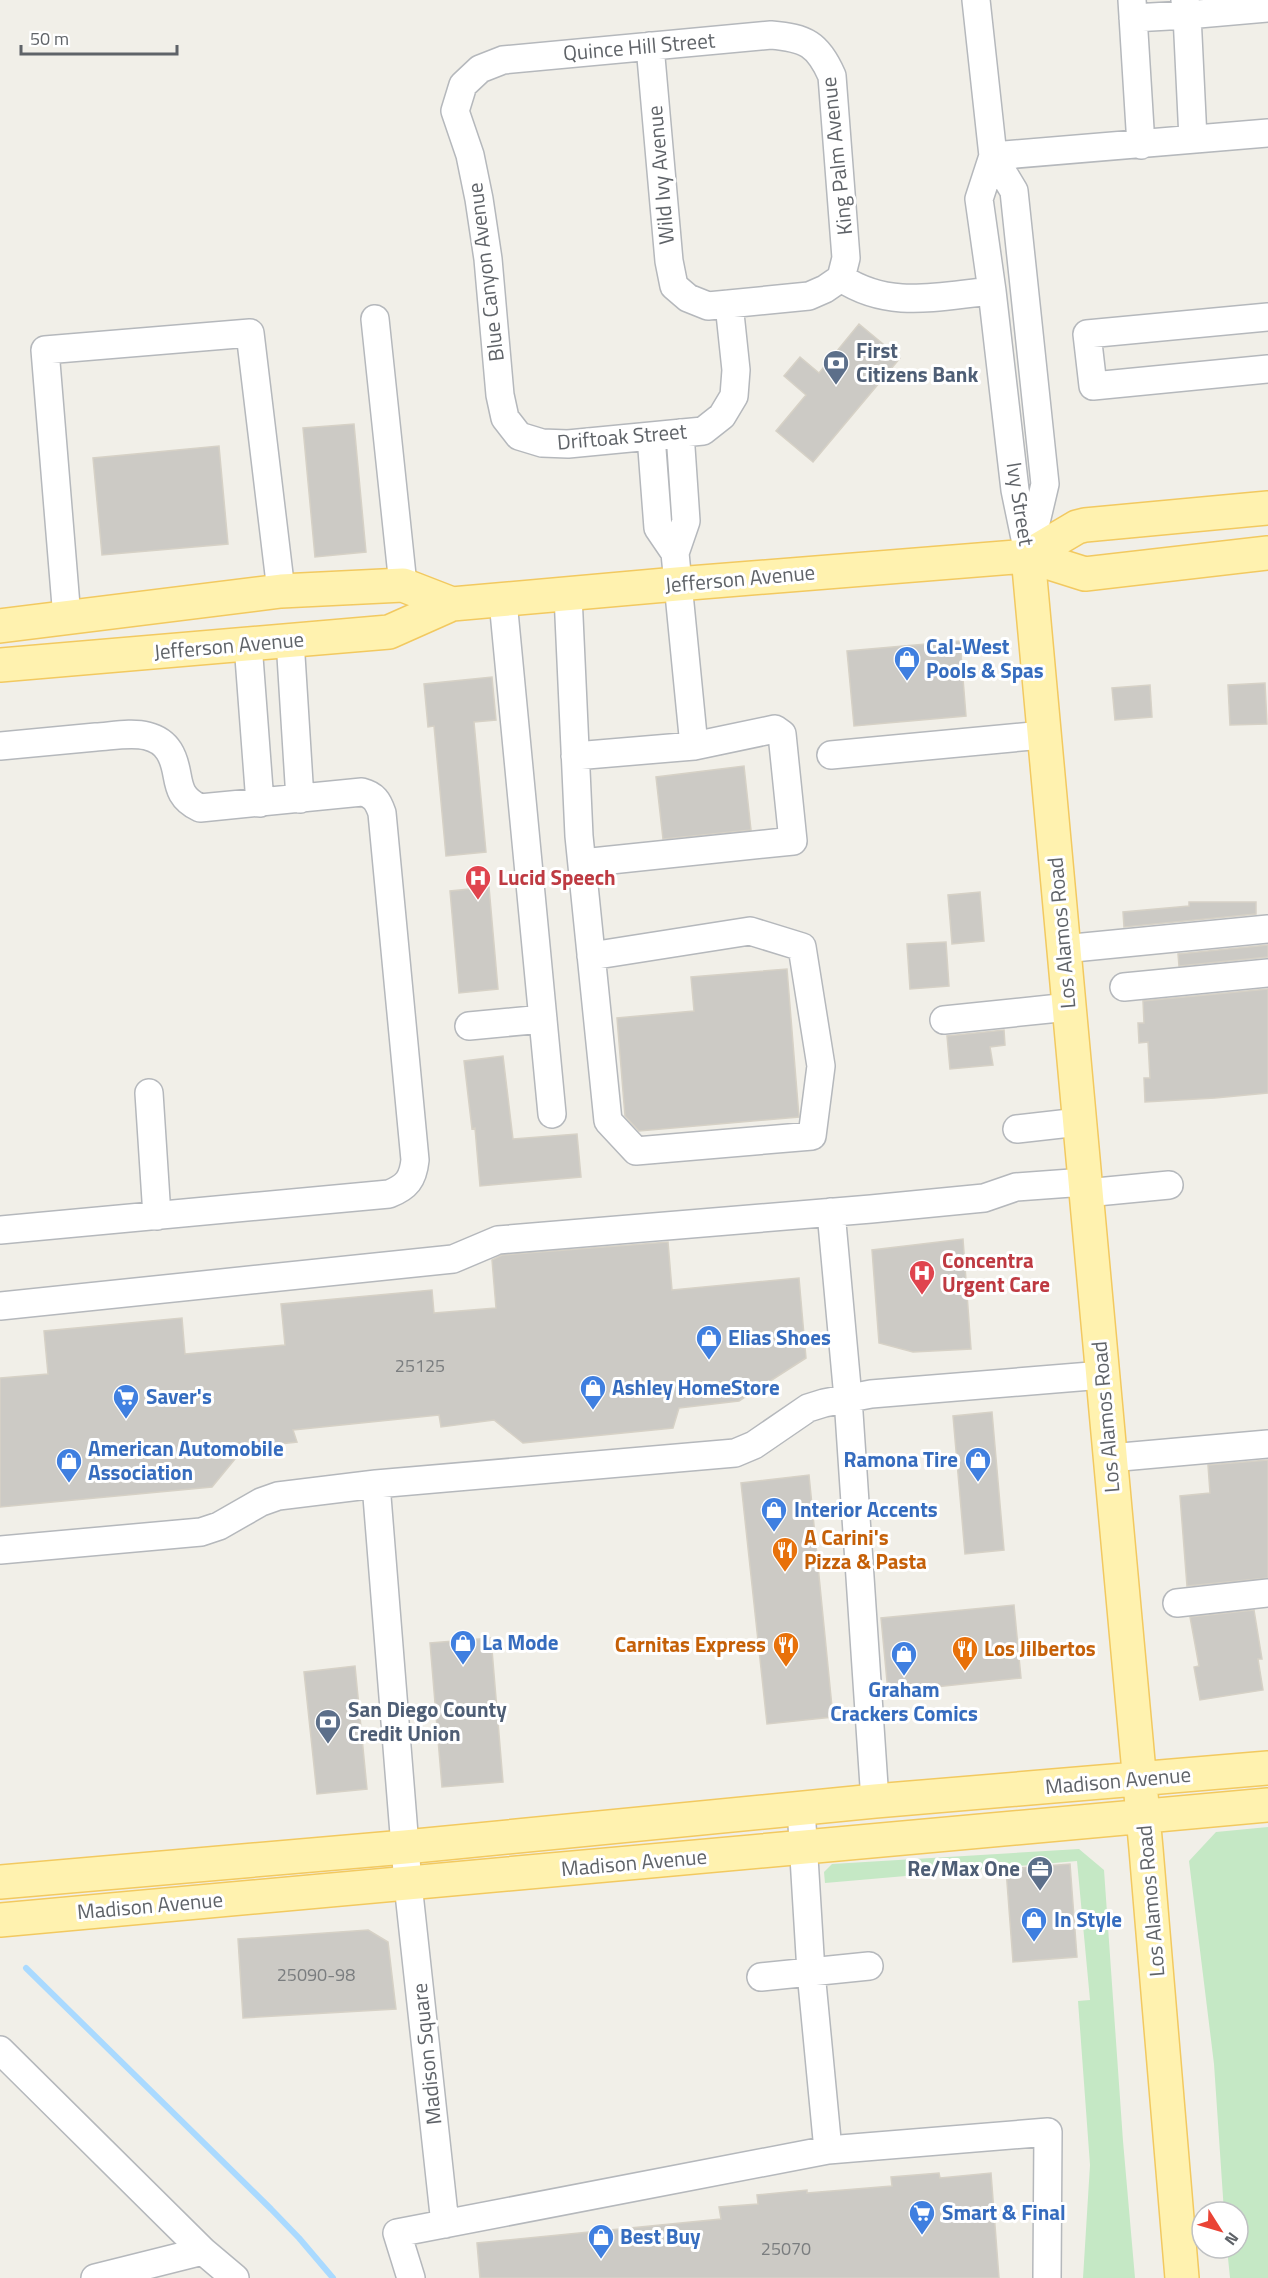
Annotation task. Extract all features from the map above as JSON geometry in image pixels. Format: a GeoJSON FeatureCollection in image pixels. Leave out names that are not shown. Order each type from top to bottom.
{"type":"FeatureCollection","features":[{"type":"Feature","properties":{"kind":"main road","name":"Jefferson Avenue"},"geometry":{"type":"LineString","coordinates":[[1028,556],[1077,527],[1085,525],[1268,508]]}},
{"type":"Feature","properties":{"kind":"main road","name":"Jefferson Avenue"},"geometry":{"type":"LineString","coordinates":[[0,665],[389,632],[452,604],[568,595],[676,568],[1028,556],[1085,574],[1268,553]]}},
{"type":"Feature","properties":{"kind":"main road","name":"Los Alamos Road"},"geometry":{"type":"LineString","coordinates":[[1028,556],[1140,1779],[1182,2278]]}},
{"type":"Feature","properties":{"kind":"main road","name":"Jefferson Avenue"},"geometry":{"type":"LineString","coordinates":[[0,626],[281,591],[403,585],[452,604]]}},
{"type":"Feature","properties":{"kind":"main road"},"geometry":{"type":"LineString","coordinates":[[152,652],[192,629],[262,622],[277,617],[281,591]]}},
{"type":"Feature","properties":{"kind":"main road","name":"Madison Avenue"},"geometry":{"type":"LineString","coordinates":[[0,1882],[405,1847],[875,1801],[1268,1768]]}},
{"type":"Feature","properties":{"kind":"main road","name":"Madison Avenue"},"geometry":{"type":"LineString","coordinates":[[0,1920],[1268,1805]]}},
{"type":"Feature","properties":{"kind":"street","name":"Ivy Street"},"geometry":{"type":"LineString","coordinates":[[976,0],[993,156],[979,199],[1015,490],[1028,556]]}},
{"type":"Feature","properties":{"kind":"street"},"geometry":{"type":"LineString","coordinates":[[1186,8],[1193,140]]}},
{"type":"Feature","properties":{"kind":"street"},"geometry":{"type":"LineString","coordinates":[[1141,145],[1132,9],[1268,8]]}},
{"type":"Feature","properties":{"kind":"street","name":"Quince Hill Street"},"geometry":{"type":"LineString","coordinates":[[473,75],[480,69],[503,60],[771,35],[795,37],[807,42]]}},
{"type":"Feature","properties":{"kind":"street","name":"King Palm Avenue"},"geometry":{"type":"LineString","coordinates":[[807,42],[825,59],[832,76],[846,258],[841,278]]}},
{"type":"Feature","properties":{"kind":"street","name":"Wild Ivy Avenue"},"geometry":{"type":"LineString","coordinates":[[650,46],[669,261],[674,286],[688,298],[708,306],[729,304]]}},
{"type":"Feature","properties":{"kind":"street","name":"Blue Canyon Avenue"},"geometry":{"type":"LineString","coordinates":[[473,75],[463,85],[455,111],[470,155],[482,219],[488,259],[500,395],[505,418],[519,436]]}},
{"type":"Feature","properties":{"kind":"street"},"geometry":{"type":"LineString","coordinates":[[993,156],[1268,133]]}},
{"type":"Feature","properties":{"kind":"street","name":"Ivy Street"},"geometry":{"type":"LineString","coordinates":[[993,156],[1014,191],[1045,484],[1028,556]]}},
{"type":"Feature","properties":{"kind":"street"},"geometry":{"type":"LineString","coordinates":[[729,304],[808,296],[825,289],[841,278],[867,292],[891,298],[920,298],[992,291]]}},
{"type":"Feature","properties":{"kind":"street","name":"Driftoak Street"},"geometry":{"type":"LineString","coordinates":[[519,436],[542,443],[568,444],[703,431],[723,416],[734,396],[736,370],[729,304]]}},
{"type":"Feature","properties":{"kind":"street"},"geometry":{"type":"LineString","coordinates":[[1268,317],[1087,334],[1093,386],[1268,369]]}},
{"type":"Feature","properties":{"kind":"street"},"geometry":{"type":"LineString","coordinates":[[375,319],[403,585]]}},
{"type":"Feature","properties":{"kind":"street"},"geometry":{"type":"LineString","coordinates":[[67,618],[45,350],[250,333],[281,591]]}},
{"type":"Feature","properties":{"kind":"street"},"geometry":{"type":"LineString","coordinates":[[680,433],[686,521],[676,568],[694,746]]}},
{"type":"Feature","properties":{"kind":"street"},"geometry":{"type":"LineString","coordinates":[[651,436],[658,528],[676,568]]}},
{"type":"Feature","properties":{"kind":"street"},"geometry":{"type":"LineString","coordinates":[[655,489],[684,489]]}},
{"type":"Feature","properties":{"kind":"street"},"geometry":{"type":"LineString","coordinates":[[568,595],[582,862],[591,956],[608,1121],[636,1151],[813,1136],[821,1066],[802,947],[750,931],[591,956]]}},
{"type":"Feature","properties":{"kind":"street"},"geometry":{"type":"LineString","coordinates":[[503,601],[552,1114]]}},
{"type":"Feature","properties":{"kind":"street"},"geometry":{"type":"LineString","coordinates":[[290,640],[300,799]]}},
{"type":"Feature","properties":{"kind":"street"},"geometry":{"type":"LineString","coordinates":[[248,644],[260,803]]}},
{"type":"Feature","properties":{"kind":"street"},"geometry":{"type":"LineString","coordinates":[[575,756],[694,746],[775,729],[782,734],[793,841],[582,862]]}},
{"type":"Feature","properties":{"kind":"street"},"geometry":{"type":"LineString","coordinates":[[0,746],[118,735],[145,735],[158,740],[168,748],[173,758],[179,790],[185,800],[200,808],[362,792],[372,795],[379,803],[382,813],[415,1160],[414,1174],[401,1190],[389,1194],[0,1230]]}},
{"type":"Feature","properties":{"kind":"street"},"geometry":{"type":"LineString","coordinates":[[831,754],[1043,735]]}},
{"type":"Feature","properties":{"kind":"street"},"geometry":{"type":"LineString","coordinates":[[256,746],[295,742]]}},
{"type":"Feature","properties":{"kind":"street"},"geometry":{"type":"LineString","coordinates":[[1063,950],[1268,929]]}},
{"type":"Feature","properties":{"kind":"street"},"geometry":{"type":"LineString","coordinates":[[1146,942],[1151,984]]}},
{"type":"Feature","properties":{"kind":"street"},"geometry":{"type":"LineString","coordinates":[[1124,987],[1268,973]]}},
{"type":"Feature","properties":{"kind":"street"},"geometry":{"type":"LineString","coordinates":[[944,1020],[1068,1007]]}},
{"type":"Feature","properties":{"kind":"street"},"geometry":{"type":"LineString","coordinates":[[469,1026],[543,1019]]}},
{"type":"Feature","properties":{"kind":"street"},"geometry":{"type":"LineString","coordinates":[[149,1093],[157,1216]]}},
{"type":"Feature","properties":{"kind":"street"},"geometry":{"type":"LineString","coordinates":[[1017,1129],[1079,1122]]}},
{"type":"Feature","properties":{"kind":"street"},"geometry":{"type":"LineString","coordinates":[[0,1306],[453,1259],[498,1240],[984,1197],[1016,1187],[1169,1185]]}},
{"type":"Feature","properties":{"kind":"street"},"geometry":{"type":"LineString","coordinates":[[831,1212],[848,1398],[875,1801]]}},
{"type":"Feature","properties":{"kind":"street"},"geometry":{"type":"LineString","coordinates":[[0,1550],[201,1532],[219,1526],[261,1502],[279,1496],[376,1484],[735,1453],[754,1445],[808,1408],[848,1398],[872,1394],[1102,1375]]}},
{"type":"Feature","properties":{"kind":"street"},"geometry":{"type":"LineString","coordinates":[[1110,1458],[1268,1444]]}},
{"type":"Feature","properties":{"kind":"street","name":"Madison Square"},"geometry":{"type":"LineString","coordinates":[[376,1484],[408,1884],[445,2224]]}},
{"type":"Feature","properties":{"kind":"street"},"geometry":{"type":"LineString","coordinates":[[1177,1603],[1268,1593]]}},
{"type":"Feature","properties":{"kind":"street"},"geometry":{"type":"LineString","coordinates":[[801,1808],[811,1972],[828,2150]]}},
{"type":"Feature","properties":{"kind":"street"},"geometry":{"type":"LineString","coordinates":[[760,1977],[869,1966]]}},
{"type":"Feature","properties":{"kind":"street"},"geometry":{"type":"LineString","coordinates":[[0,2050],[203,2252],[235,2278]]}},
{"type":"Feature","properties":{"kind":"street"},"geometry":{"type":"LineString","coordinates":[[411,2278],[398,2233],[828,2150],[1048,2132],[1047,2278]]}},
{"type":"Feature","properties":{"kind":"street"},"geometry":{"type":"LineString","coordinates":[[95,2278],[203,2252]]}},
{"type":"Feature","properties":{"kind":"green space"},"geometry":{"type":"Polygon","coordinates":[[[1268,1827],[1268,2278],[1230,2278],[1228,2260],[1250,2260],[1250,2200],[1223,2200],[1214,2064],[1189,1861],[1216,1832],[1268,1827]]]}},
{"type":"Feature","properties":{"kind":"green space"},"geometry":{"type":"Polygon","coordinates":[[[1079,1849],[1104,1870],[1135,2278],[1083,2278],[1090,2165],[1078,2001],[1090,2000],[1077,1861],[825,1883],[824,1872],[832,1864],[1079,1849]]]}},
{"type":"Feature","properties":{"kind":"building","name":"First Citizens Bank"},"geometry":{"type":"Polygon","coordinates":[[[859,324],[900,358],[813,462],[776,431],[806,395],[784,376],[800,357],[819,373],[859,324]]]}},
{"type":"Feature","properties":{"kind":"building"},"geometry":{"type":"Polygon","coordinates":[[[354,424],[366,552],[315,557],[303,428],[354,424]]]}},
{"type":"Feature","properties":{"kind":"building"},"geometry":{"type":"Polygon","coordinates":[[[219,446],[228,544],[102,555],[93,458],[219,446]]]}},
{"type":"Feature","properties":{"kind":"building"},"geometry":{"type":"Polygon","coordinates":[[[960,641],[966,716],[854,726],[847,651],[960,641]]]}},
{"type":"Feature","properties":{"kind":"building"},"geometry":{"type":"Polygon","coordinates":[[[492,677],[496,720],[474,722],[486,852],[446,856],[434,726],[428,727],[424,684],[492,677]]]}},
{"type":"Feature","properties":{"kind":"building"},"geometry":{"type":"Polygon","coordinates":[[[1265,683],[1267,724],[1230,725],[1228,685],[1265,683]]]}},
{"type":"Feature","properties":{"kind":"building"},"geometry":{"type":"Polygon","coordinates":[[[1150,685],[1152,717],[1115,720],[1112,688],[1150,685]]]}},
{"type":"Feature","properties":{"kind":"building"},"geometry":{"type":"Polygon","coordinates":[[[744,766],[751,830],[663,839],[656,777],[744,766]]]}},
{"type":"Feature","properties":{"kind":"building"},"geometry":{"type":"Polygon","coordinates":[[[489,887],[498,989],[459,993],[450,891],[489,887]]]}},
{"type":"Feature","properties":{"kind":"building"},"geometry":{"type":"Polygon","coordinates":[[[980,892],[984,941],[952,944],[948,895],[980,892]]]}},
{"type":"Feature","properties":{"kind":"building"},"geometry":{"type":"Polygon","coordinates":[[[1189,902],[1256,902],[1256,914],[1124,927],[1123,912],[1189,906],[1189,902]]]}},
{"type":"Feature","properties":{"kind":"building"},"geometry":{"type":"Polygon","coordinates":[[[946,942],[949,986],[910,989],[907,944],[946,942]]]}},
{"type":"Feature","properties":{"kind":"building"},"geometry":{"type":"Polygon","coordinates":[[[1268,945],[1268,957],[1179,966],[1178,954],[1268,945]]]}},
{"type":"Feature","properties":{"kind":"building"},"geometry":{"type":"Polygon","coordinates":[[[787,969],[799,1117],[639,1131],[625,1116],[617,1018],[694,1011],[691,977],[787,969]]]}},
{"type":"Feature","properties":{"kind":"building"},"geometry":{"type":"Polygon","coordinates":[[[1268,989],[1268,1093],[1145,1102],[1144,1078],[1150,1078],[1148,1042],[1139,1043],[1138,1023],[1144,1023],[1143,1001],[1268,989]]]}},
{"type":"Feature","properties":{"kind":"building"},"geometry":{"type":"Polygon","coordinates":[[[1004,1030],[1005,1045],[990,1047],[993,1065],[950,1069],[947,1036],[1004,1030]]]}},
{"type":"Feature","properties":{"kind":"building"},"geometry":{"type":"Polygon","coordinates":[[[503,1056],[513,1139],[577,1134],[581,1177],[480,1186],[475,1128],[472,1129],[464,1061],[503,1056]]]}},
{"type":"Feature","properties":{"kind":"building","name":"Concentra Urgent Care"},"geometry":{"type":"Polygon","coordinates":[[[963,1239],[971,1349],[913,1352],[879,1343],[872,1250],[963,1239]]]}},
{"type":"Feature","properties":{"kind":"building"},"geometry":{"type":"Polygon","coordinates":[[[668,1242],[672,1290],[799,1278],[806,1358],[739,1401],[679,1408],[673,1428],[523,1443],[494,1420],[441,1427],[439,1415],[293,1430],[297,1442],[244,1448],[212,1487],[0,1507],[0,1378],[48,1374],[44,1331],[182,1318],[185,1354],[285,1345],[281,1304],[432,1290],[434,1313],[496,1308],[492,1260],[502,1255],[668,1242]]]}},
{"type":"Feature","properties":{"kind":"building","name":"Ramona Tire"},"geometry":{"type":"Polygon","coordinates":[[[992,1412],[1004,1550],[965,1554],[953,1416],[992,1412]]]}},
{"type":"Feature","properties":{"kind":"building"},"geometry":{"type":"Polygon","coordinates":[[[1268,1460],[1268,1578],[1187,1586],[1180,1496],[1210,1493],[1208,1465],[1268,1460]]]}},
{"type":"Feature","properties":{"kind":"building"},"geometry":{"type":"Polygon","coordinates":[[[809,1475],[833,1717],[767,1724],[741,1483],[809,1475]]]}},
{"type":"Feature","properties":{"kind":"building"},"geometry":{"type":"Polygon","coordinates":[[[1014,1605],[1021,1678],[888,1692],[881,1618],[1014,1605]]]}},
{"type":"Feature","properties":{"kind":"building"},"geometry":{"type":"Polygon","coordinates":[[[1254,1610],[1262,1659],[1258,1659],[1263,1690],[1200,1700],[1194,1667],[1199,1666],[1190,1617],[1254,1610]]]}},
{"type":"Feature","properties":{"kind":"building"},"geometry":{"type":"Polygon","coordinates":[[[491,1638],[503,1782],[442,1787],[430,1643],[491,1638]]]}},
{"type":"Feature","properties":{"kind":"building"},"geometry":{"type":"Polygon","coordinates":[[[355,1666],[367,1789],[317,1794],[304,1672],[355,1666]]]}},
{"type":"Feature","properties":{"kind":"building"},"geometry":{"type":"Polygon","coordinates":[[[1070,1864],[1077,1957],[1013,1962],[1006,1869],[1070,1864]]]}},
{"type":"Feature","properties":{"kind":"building"},"geometry":{"type":"Polygon","coordinates":[[[368,1930],[388,1942],[396,2009],[243,2018],[238,1939],[368,1930]]]}},
{"type":"Feature","properties":{"kind":"building"},"geometry":{"type":"Polygon","coordinates":[[[939,2173],[940,2178],[991,2173],[999,2278],[480,2278],[477,2243],[721,2219],[719,2207],[758,2204],[757,2195],[892,2186],[891,2177],[939,2173]]]}},
{"type":"Feature","properties":{"kind":"waterway"},"geometry":{"type":"LineString","coordinates":[[26,1968],[271,2209],[333,2278]]}},
{"type":"Feature","properties":{"kind":"place","name":"First Citizens Bank"},"geometry":{"type":"Point","coordinates":[836,386]}},
{"type":"Feature","properties":{"kind":"place","name":"Cal-West Pools & Spas"},"geometry":{"type":"Point","coordinates":[907,682]}},
{"type":"Feature","properties":{"kind":"place","name":"Lucid Speech"},"geometry":{"type":"Point","coordinates":[478,901]}},
{"type":"Feature","properties":{"kind":"place","name":"Concentra Urgent Care"},"geometry":{"type":"Point","coordinates":[922,1296]}},
{"type":"Feature","properties":{"kind":"place","name":"Elias Shoes"},"geometry":{"type":"Point","coordinates":[709,1361]}},
{"type":"Feature","properties":{"kind":"place","name":"Ashley HomeStore"},"geometry":{"type":"Point","coordinates":[593,1411]}},
{"type":"Feature","properties":{"kind":"place","name":"Saver's"},"geometry":{"type":"Point","coordinates":[126,1420]}},
{"type":"Feature","properties":{"kind":"place","name":"Ramona Tire"},"geometry":{"type":"Point","coordinates":[978,1483]}},
{"type":"Feature","properties":{"kind":"place","name":"American Automobile Association"},"geometry":{"type":"Point","coordinates":[69,1484]}},
{"type":"Feature","properties":{"kind":"place","name":"Interior Accents"},"geometry":{"type":"Point","coordinates":[774,1533]}},
{"type":"Feature","properties":{"kind":"place","name":"A Carini's Pizza & Pasta"},"geometry":{"type":"Point","coordinates":[785,1573]}},
{"type":"Feature","properties":{"kind":"place","name":"La Mode"},"geometry":{"type":"Point","coordinates":[463,1666]}},
{"type":"Feature","properties":{"kind":"place","name":"Carnitas Express"},"geometry":{"type":"Point","coordinates":[786,1668]}},
{"type":"Feature","properties":{"kind":"place","name":"Los Jilbertos"},"geometry":{"type":"Point","coordinates":[965,1672]}},
{"type":"Feature","properties":{"kind":"place","name":"Graham Crackers Comics"},"geometry":{"type":"Point","coordinates":[904,1677]}},
{"type":"Feature","properties":{"kind":"place","name":"San Diego County Credit Union"},"geometry":{"type":"Point","coordinates":[328,1745]}},
{"type":"Feature","properties":{"kind":"place","name":"Re/Max One"},"geometry":{"type":"Point","coordinates":[1040,1892]}},
{"type":"Feature","properties":{"kind":"place","name":"In Style"},"geometry":{"type":"Point","coordinates":[1034,1943]}},
{"type":"Feature","properties":{"kind":"place","name":"Smart & Final"},"geometry":{"type":"Point","coordinates":[922,2236]}},
{"type":"Feature","properties":{"kind":"place","name":"Best Buy"},"geometry":{"type":"Point","coordinates":[601,2260]}}]}
